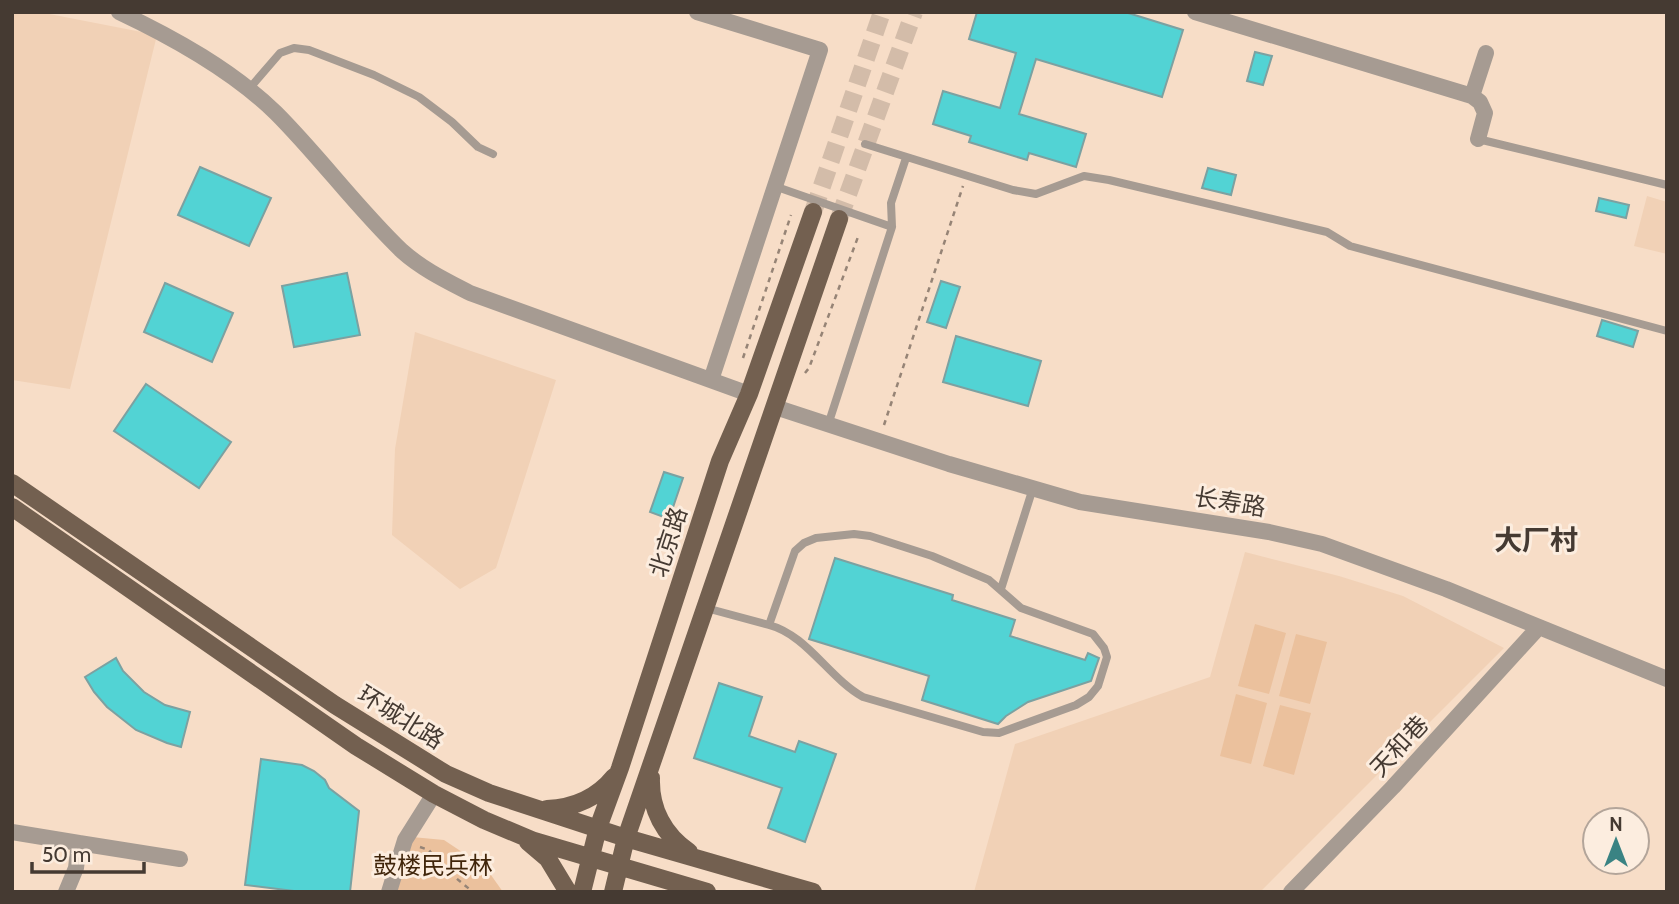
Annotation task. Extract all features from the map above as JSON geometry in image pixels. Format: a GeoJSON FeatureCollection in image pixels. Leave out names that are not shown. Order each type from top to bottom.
{"type":"FeatureCollection","features":[{"type":"Feature","properties":{"kind":"main road","name":"北京路"},"geometry":{"type":"LineString","coordinates":[[582,892],[598,828],[720,461],[749,394],[813,212]]}},
{"type":"Feature","properties":{"kind":"main road"},"geometry":{"type":"LineString","coordinates":[[613,892],[617,864],[839,219]]}},
{"type":"Feature","properties":{"kind":"main road","name":"环城北路"},"geometry":{"type":"LineString","coordinates":[[12,483],[335,705],[446,774],[489,793],[626,838],[813,892]]}},
{"type":"Feature","properties":{"kind":"main road","name":"环城北路"},"geometry":{"type":"LineString","coordinates":[[12,507],[356,746],[434,794],[534,841],[705,891]]}},
{"type":"Feature","properties":{"kind":"main road"},"geometry":{"type":"LineString","coordinates":[[535,808],[559,808],[581,802],[604,788],[620,768]]}},
{"type":"Feature","properties":{"kind":"main road"},"geometry":{"type":"LineString","coordinates":[[651,768],[652,796],[659,818],[681,846],[702,859]]}},
{"type":"Feature","properties":{"kind":"main road"},"geometry":{"type":"LineString","coordinates":[[507,829],[548,859],[568,892]]}},
{"type":"Feature","properties":{"kind":"main road"},"geometry":{"type":"LineString","coordinates":[[665,892],[679,889],[705,891]]}},
{"type":"Feature","properties":{"kind":"street"},"geometry":{"type":"LineString","coordinates":[[119,12],[165,34],[249,89],[276,113],[404,252],[437,276],[470,293],[749,394]]}},
{"type":"Feature","properties":{"kind":"street"},"geometry":{"type":"LineString","coordinates":[[697,12],[820,50],[777,187],[711,380]]}},
{"type":"Feature","properties":{"kind":"street"},"geometry":{"type":"LineString","coordinates":[[1195,12],[1472,96],[1480,102],[1485,113],[1478,139]]}},
{"type":"Feature","properties":{"kind":"street"},"geometry":{"type":"LineString","coordinates":[[1472,96],[1486,53]]}},
{"type":"Feature","properties":{"kind":"street","name":"长寿路"},"geometry":{"type":"LineString","coordinates":[[775,407],[1080,502],[1269,532],[1322,544],[1446,589],[1667,679]]}},
{"type":"Feature","properties":{"kind":"street","name":"天和巷"},"geometry":{"type":"LineString","coordinates":[[1291,892],[1393,787],[1538,628]]}},
{"type":"Feature","properties":{"kind":"street"},"geometry":{"type":"LineString","coordinates":[[389,892],[405,840],[434,794]]}},
{"type":"Feature","properties":{"kind":"street"},"geometry":{"type":"LineString","coordinates":[[12,832],[180,859]]}},
{"type":"Feature","properties":{"kind":"street"},"geometry":{"type":"LineString","coordinates":[[66,892],[76,868],[79,843]]}},
{"type":"Feature","properties":{"kind":"lane"},"geometry":{"type":"LineString","coordinates":[[249,89],[280,53],[294,48],[309,50],[374,75],[419,97],[452,121],[478,147],[493,155]]}},
{"type":"Feature","properties":{"kind":"lane"},"geometry":{"type":"LineString","coordinates":[[1478,139],[1667,185]]}},
{"type":"Feature","properties":{"kind":"lane"},"geometry":{"type":"LineString","coordinates":[[865,144],[1013,190],[1036,194],[1084,176],[1109,180],[1327,232],[1350,246],[1667,331]]}},
{"type":"Feature","properties":{"kind":"lane"},"geometry":{"type":"LineString","coordinates":[[828,425],[892,227],[891,203],[906,158]]}},
{"type":"Feature","properties":{"kind":"lane"},"geometry":{"type":"LineString","coordinates":[[777,187],[892,227]]}},
{"type":"Feature","properties":{"kind":"lane"},"geometry":{"type":"LineString","coordinates":[[1001,589],[1033,488]]}},
{"type":"Feature","properties":{"kind":"lane"},"geometry":{"type":"LineString","coordinates":[[706,608],[769,625],[796,639],[846,688],[863,697],[983,732],[999,733],[1076,705],[1089,697],[1098,686],[1107,657],[1104,648],[1093,635],[1021,608],[989,580],[932,556],[870,536],[854,534],[816,538],[794,551],[769,625]]}},
{"type":"Feature","properties":{"kind":"path"},"geometry":{"type":"LineString","coordinates":[[878,441],[967,176]]}},
{"type":"Feature","properties":{"kind":"path"},"geometry":{"type":"LineString","coordinates":[[801,378],[809,368],[858,237]]}},
{"type":"Feature","properties":{"kind":"path"},"geometry":{"type":"LineString","coordinates":[[405,840],[429,850],[440,865],[473,892]]}},
{"type":"Feature","properties":{"kind":"shaded area"},"geometry":{"type":"Polygon","coordinates":[[[12,12],[39,12],[157,35],[70,389],[12,380],[12,12]]]}},
{"type":"Feature","properties":{"kind":"shaded area"},"geometry":{"type":"Polygon","coordinates":[[[1647,196],[1667,202],[1667,254],[1634,246],[1647,196]]]}},
{"type":"Feature","properties":{"kind":"shaded area"},"geometry":{"type":"Polygon","coordinates":[[[415,332],[556,380],[496,568],[460,589],[392,535],[395,449],[415,332]]]}},
{"type":"Feature","properties":{"kind":"shaded area"},"geometry":{"type":"Polygon","coordinates":[[[1245,552],[1403,596],[1504,648],[1260,892],[974,892],[1015,744],[1210,677],[1245,552]]]}},
{"type":"Feature","properties":{"kind":"green space"},"geometry":{"type":"Polygon","coordinates":[[[1255,624],[1286,633],[1269,694],[1238,686],[1255,624]]]}},
{"type":"Feature","properties":{"kind":"green space"},"geometry":{"type":"Polygon","coordinates":[[[1296,634],[1327,642],[1310,704],[1279,696],[1296,634]]]}},
{"type":"Feature","properties":{"kind":"green space"},"geometry":{"type":"Polygon","coordinates":[[[1236,694],[1267,703],[1251,764],[1220,756],[1236,694]]]}},
{"type":"Feature","properties":{"kind":"green space"},"geometry":{"type":"Polygon","coordinates":[[[1280,705],[1311,713],[1294,775],[1263,766],[1280,705]]]}},
{"type":"Feature","properties":{"kind":"green space","name":"鼓楼民兵林"},"geometry":{"type":"Polygon","coordinates":[[[412,837],[444,840],[486,868],[503,892],[397,892],[412,837]]]}},
{"type":"Feature","properties":{"kind":"building"},"geometry":{"type":"Polygon","coordinates":[[[977,12],[1125,12],[1183,30],[1162,97],[1036,59],[1019,114],[1086,134],[1076,167],[1029,153],[1027,160],[969,142],[971,136],[933,124],[943,91],[1000,108],[1016,53],[969,39],[977,12]]]}},
{"type":"Feature","properties":{"kind":"building"},"geometry":{"type":"Polygon","coordinates":[[[1255,52],[1272,56],[1263,85],[1247,81],[1255,52]]]}},
{"type":"Feature","properties":{"kind":"building"},"geometry":{"type":"Polygon","coordinates":[[[200,167],[271,198],[249,246],[178,215],[200,167]]]}},
{"type":"Feature","properties":{"kind":"building"},"geometry":{"type":"Polygon","coordinates":[[[1208,168],[1236,175],[1231,195],[1202,188],[1208,168]]]}},
{"type":"Feature","properties":{"kind":"building"},"geometry":{"type":"Polygon","coordinates":[[[1599,198],[1629,205],[1626,218],[1596,211],[1599,198]]]}},
{"type":"Feature","properties":{"kind":"building"},"geometry":{"type":"Polygon","coordinates":[[[347,273],[360,335],[294,347],[282,286],[347,273]]]}},
{"type":"Feature","properties":{"kind":"building"},"geometry":{"type":"Polygon","coordinates":[[[941,281],[960,287],[946,328],[927,322],[941,281]]]}},
{"type":"Feature","properties":{"kind":"building"},"geometry":{"type":"Polygon","coordinates":[[[165,283],[233,313],[212,362],[144,332],[165,283]]]}},
{"type":"Feature","properties":{"kind":"building"},"geometry":{"type":"Polygon","coordinates":[[[1602,320],[1638,331],[1633,347],[1597,336],[1602,320]]]}},
{"type":"Feature","properties":{"kind":"building"},"geometry":{"type":"Polygon","coordinates":[[[956,336],[1041,361],[1028,406],[943,382],[956,336]]]}},
{"type":"Feature","properties":{"kind":"building"},"geometry":{"type":"Polygon","coordinates":[[[146,384],[231,442],[199,488],[114,431],[146,384]]]}},
{"type":"Feature","properties":{"kind":"building"},"geometry":{"type":"Polygon","coordinates":[[[664,472],[683,478],[669,519],[650,512],[664,472]]]}},
{"type":"Feature","properties":{"kind":"building"},"geometry":{"type":"Polygon","coordinates":[[[835,558],[953,595],[952,600],[1015,620],[1010,636],[1085,660],[1088,653],[1099,658],[1091,681],[1028,702],[998,724],[922,700],[929,676],[809,639],[835,558]]]}},
{"type":"Feature","properties":{"kind":"building"},"geometry":{"type":"Polygon","coordinates":[[[116,658],[123,671],[144,692],[165,705],[190,712],[181,747],[136,730],[107,707],[94,692],[85,677],[116,658]]]}},
{"type":"Feature","properties":{"kind":"building"},"geometry":{"type":"Polygon","coordinates":[[[719,683],[762,697],[749,736],[795,752],[799,741],[836,754],[805,842],[768,828],[782,788],[694,758],[719,683]]]}},
{"type":"Feature","properties":{"kind":"building"},"geometry":{"type":"Polygon","coordinates":[[[261,759],[302,765],[314,771],[325,780],[329,788],[359,811],[350,892],[302,892],[245,885],[261,759]]]}},
{"type":"Feature","properties":{"kind":"tunnel"},"geometry":{"type":"LineString","coordinates":[[813,212],[882,12]]}},
{"type":"Feature","properties":{"kind":"tunnel"},"geometry":{"type":"LineString","coordinates":[[839,219],[914,12]]}},
{"type":"Feature","properties":{"kind":"district","name":"大厂村"},"geometry":{"type":"Point","coordinates":[1536,540]}}]}
